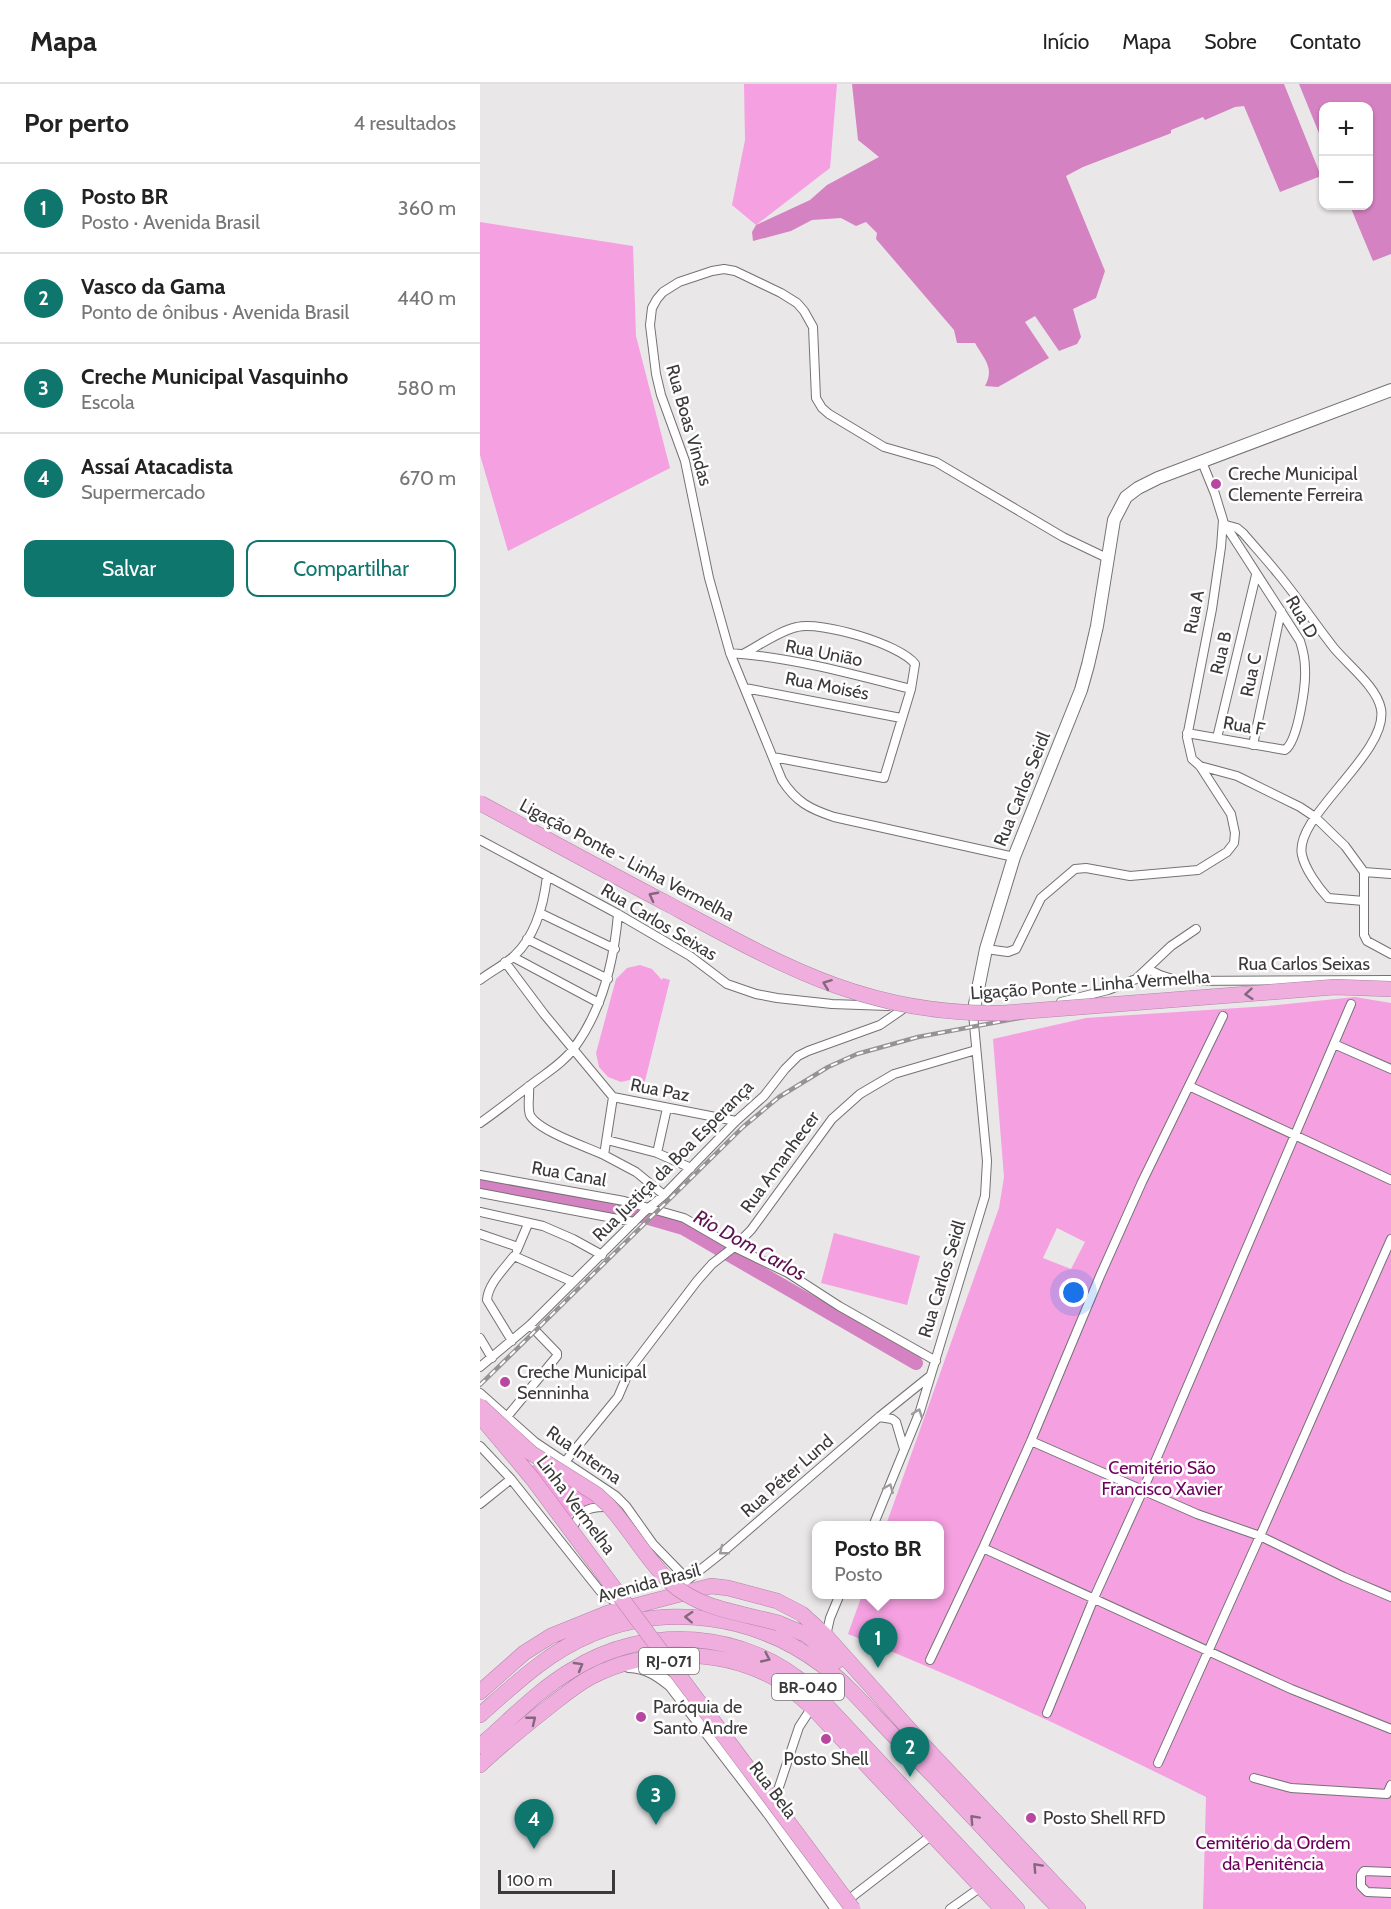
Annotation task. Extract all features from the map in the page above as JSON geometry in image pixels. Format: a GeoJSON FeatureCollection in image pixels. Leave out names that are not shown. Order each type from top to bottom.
{"type":"FeatureCollection","features":[{"type":"Feature","properties":{"kind":"highway","name":"Ligação Ponte - Linha Vermelha"},"geometry":{"type":"LineString","coordinates":[[480,803],[796,971],[839,988],[898,1005],[951,1012],[1004,1013],[1335,987],[1391,989]]}},
{"type":"Feature","properties":{"kind":"highway"},"geometry":{"type":"LineString","coordinates":[[480,1406],[531,1453],[596,1494],[607,1504],[667,1579],[680,1590],[708,1604],[778,1623],[807,1635],[838,1662],[895,1725],[925,1767]]}},
{"type":"Feature","properties":{"kind":"highway","name":"Linha Vermelha"},"geometry":{"type":"LineString","coordinates":[[480,1416],[539,1487],[852,1909]]}},
{"type":"Feature","properties":{"kind":"highway","name":"Linha Vermelha"},"geometry":{"type":"LineString","coordinates":[[480,1427],[506,1456],[632,1621],[844,1909]]}},
{"type":"Feature","properties":{"kind":"highway","name":"Avenida Brasil"},"geometry":{"type":"LineString","coordinates":[[480,1692],[524,1653],[551,1636],[592,1619],[633,1606],[711,1586],[728,1588],[787,1605],[807,1617],[826,1636],[926,1748],[1078,1909]]}},
{"type":"Feature","properties":{"kind":"highway","name":"Avenida Brasil"},"geometry":{"type":"LineString","coordinates":[[480,1715],[540,1664],[578,1640],[624,1623],[680,1616],[724,1621],[765,1632],[797,1648],[824,1666],[925,1767],[1060,1909]]}},
{"type":"Feature","properties":{"kind":"highway","name":"BR-040"},"geometry":{"type":"LineString","coordinates":[[480,1746],[555,1681],[602,1654],[631,1644],[682,1639],[715,1642],[740,1648],[785,1668],[811,1689],[1017,1909]]}},
{"type":"Feature","properties":{"kind":"highway"},"geometry":{"type":"LineString","coordinates":[[480,1702],[530,1662],[578,1640]]}},
{"type":"Feature","properties":{"kind":"highway"},"geometry":{"type":"LineString","coordinates":[[480,1765],[574,1688],[593,1676],[616,1666],[661,1656],[692,1656],[725,1660],[781,1682],[812,1707],[1002,1909]]}},
{"type":"Feature","properties":{"kind":"street","name":"Rua Boas Vindas"},"geometry":{"type":"LineString","coordinates":[[1014,858],[866,825],[817,811],[791,794],[782,780],[730,653],[709,578],[685,461],[668,418],[656,374],[650,324],[652,308],[663,292],[679,282],[712,271],[735,271],[781,293],[797,303],[813,327],[816,398],[822,408],[884,447],[936,462],[1063,537],[1107,558]]}},
{"type":"Feature","properties":{"kind":"street","name":"Rua Carlos Seidl"},"geometry":{"type":"LineString","coordinates":[[875,1521],[920,1411],[985,1196],[987,1161],[973,1014],[986,949],[1014,858],[1081,690],[1092,652],[1114,520],[1126,497],[1158,478],[1391,390]]}},
{"type":"Feature","properties":{"kind":"street","name":"Rua A"},"geometry":{"type":"LineString","coordinates":[[986,949],[1008,952],[1016,948],[1041,898],[1076,869],[1086,868],[1114,875],[1130,876],[1198,870],[1227,852],[1233,843],[1233,822],[1227,808],[1189,753],[1187,733],[1219,568],[1224,522],[1202,462]]}},
{"type":"Feature","properties":{"kind":"street","name":"Rua D"},"geometry":{"type":"LineString","coordinates":[[1224,522],[1300,641],[1304,654],[1302,698],[1291,743]]}},
{"type":"Feature","properties":{"kind":"street"},"geometry":{"type":"LineString","coordinates":[[1224,522],[1243,533],[1279,574],[1335,648],[1375,694],[1381,706],[1381,720],[1375,738],[1315,818],[1302,848],[1302,856],[1308,868],[1328,898],[1364,901]]}},
{"type":"Feature","properties":{"kind":"street","name":"Rua B"},"geometry":{"type":"LineString","coordinates":[[1217,738],[1256,575]]}},
{"type":"Feature","properties":{"kind":"street","name":"Rua C"},"geometry":{"type":"LineString","coordinates":[[1253,745],[1281,612]]}},
{"type":"Feature","properties":{"kind":"street"},"geometry":{"type":"LineString","coordinates":[[743,654],[795,627],[806,625],[862,637],[891,648],[913,661],[915,666],[911,689],[885,777],[773,757]]}},
{"type":"Feature","properties":{"kind":"street","name":"Rua União"},"geometry":{"type":"LineString","coordinates":[[730,653],[833,670],[911,689]]}},
{"type":"Feature","properties":{"kind":"street","name":"Rua Moisés"},"geometry":{"type":"LineString","coordinates":[[746,688],[901,718]]}},
{"type":"Feature","properties":{"kind":"street","name":"Rua F"},"geometry":{"type":"LineString","coordinates":[[1187,733],[1285,750],[1291,743]]}},
{"type":"Feature","properties":{"kind":"street"},"geometry":{"type":"LineString","coordinates":[[1200,766],[1238,776],[1300,807],[1345,846],[1364,872],[1364,935],[1367,941],[1391,954]]}},
{"type":"Feature","properties":{"kind":"street","name":"Rua Carlos Seixas"},"geometry":{"type":"LineString","coordinates":[[480,840],[618,914],[690,956],[727,984],[777,998],[832,1004],[930,1007],[973,1014],[1035,1006],[1086,997],[1136,979],[1171,946],[1196,929]]}},
{"type":"Feature","properties":{"kind":"street"},"geometry":{"type":"LineString","coordinates":[[1364,872],[1391,874]]}},
{"type":"Feature","properties":{"kind":"street"},"geometry":{"type":"LineString","coordinates":[[480,980],[509,960],[527,939],[540,913],[547,876]]}},
{"type":"Feature","properties":{"kind":"street"},"geometry":{"type":"LineString","coordinates":[[540,913],[615,949]]}},
{"type":"Feature","properties":{"kind":"street"},"geometry":{"type":"LineString","coordinates":[[480,1123],[573,1050],[586,1030],[608,979],[615,949],[618,914]]}},
{"type":"Feature","properties":{"kind":"street"},"geometry":{"type":"LineString","coordinates":[[527,939],[608,979]]}},
{"type":"Feature","properties":{"kind":"street"},"geometry":{"type":"LineString","coordinates":[[509,960],[599,1003]]}},
{"type":"Feature","properties":{"kind":"street"},"geometry":{"type":"LineString","coordinates":[[509,960],[573,1050],[613,1097],[604,1155]]}},
{"type":"Feature","properties":{"kind":"street","name":"Rua Carlos Seixas"},"geometry":{"type":"LineString","coordinates":[[1148,969],[1179,981],[1391,980]]}},
{"type":"Feature","properties":{"kind":"street"},"geometry":{"type":"LineString","coordinates":[[1047,1713],[1094,1598],[1143,1490],[1351,1004]]}},
{"type":"Feature","properties":{"kind":"street","name":"Rua Justiça da Boa Esperança"},"geometry":{"type":"LineString","coordinates":[[480,1367],[530,1325],[641,1215],[664,1196],[736,1121],[764,1096],[798,1056],[880,1025],[906,1007]]}},
{"type":"Feature","properties":{"kind":"street"},"geometry":{"type":"LineString","coordinates":[[930,1660],[984,1548],[1142,1182],[1222,1016]]}},
{"type":"Feature","properties":{"kind":"street"},"geometry":{"type":"LineString","coordinates":[[1334,1044],[1391,1069]]}},
{"type":"Feature","properties":{"kind":"street","name":"Rua Amanhecer"},"geometry":{"type":"LineString","coordinates":[[564,1463],[618,1397],[630,1369],[697,1281],[708,1268],[751,1230],[832,1119],[860,1094],[894,1074],[976,1050]]}},
{"type":"Feature","properties":{"kind":"street"},"geometry":{"type":"LineString","coordinates":[[529,1086],[529,1109],[534,1119],[551,1132],[636,1172],[664,1196]]}},
{"type":"Feature","properties":{"kind":"street"},"geometry":{"type":"LineString","coordinates":[[1189,1086],[1391,1180]]}},
{"type":"Feature","properties":{"kind":"street","name":"Rua Paz"},"geometry":{"type":"LineString","coordinates":[[613,1097],[736,1121]]}},
{"type":"Feature","properties":{"kind":"street"},"geometry":{"type":"LineString","coordinates":[[657,1153],[667,1108]]}},
{"type":"Feature","properties":{"kind":"street"},"geometry":{"type":"LineString","coordinates":[[607,1140],[657,1153],[691,1168]]}},
{"type":"Feature","properties":{"kind":"street","name":"Rua Canal"},"geometry":{"type":"LineString","coordinates":[[480,1175],[641,1215],[684,1218],[732,1249],[788,1273],[936,1361]]}},
{"type":"Feature","properties":{"kind":"street"},"geometry":{"type":"LineString","coordinates":[[480,1193],[641,1215]]}},
{"type":"Feature","properties":{"kind":"street"},"geometry":{"type":"LineString","coordinates":[[480,1212],[558,1232],[602,1254]]}},
{"type":"Feature","properties":{"kind":"street"},"geometry":{"type":"LineString","coordinates":[[512,1341],[487,1300],[491,1286],[514,1256],[528,1224]]}},
{"type":"Feature","properties":{"kind":"street"},"geometry":{"type":"LineString","coordinates":[[480,1234],[519,1247]]}},
{"type":"Feature","properties":{"kind":"street"},"geometry":{"type":"LineString","coordinates":[[1158,1763],[1391,1239]]}},
{"type":"Feature","properties":{"kind":"street"},"geometry":{"type":"LineString","coordinates":[[514,1256],[573,1282]]}},
{"type":"Feature","properties":{"kind":"street"},"geometry":{"type":"LineString","coordinates":[[506,1418],[557,1356],[557,1353],[530,1325]]}},
{"type":"Feature","properties":{"kind":"street"},"geometry":{"type":"LineString","coordinates":[[480,1338],[492,1358]]}},
{"type":"Feature","properties":{"kind":"street","name":"Rua Péter Lund"},"geometry":{"type":"LineString","coordinates":[[664,1599],[930,1376]]}},
{"type":"Feature","properties":{"kind":"street","name":"Rua Interna"},"geometry":{"type":"LineString","coordinates":[[480,1392],[506,1418],[564,1463],[595,1480],[626,1506],[653,1544],[684,1581]]}},
{"type":"Feature","properties":{"kind":"street"},"geometry":{"type":"LineString","coordinates":[[480,1400],[500,1421],[533,1449],[599,1491],[616,1507],[670,1576],[684,1581]]}},
{"type":"Feature","properties":{"kind":"street"},"geometry":{"type":"LineString","coordinates":[[879,1417],[896,1422],[904,1449]]}},
{"type":"Feature","properties":{"kind":"street"},"geometry":{"type":"LineString","coordinates":[[1031,1441],[1197,1514],[1260,1536],[1391,1597]]}},
{"type":"Feature","properties":{"kind":"street"},"geometry":{"type":"LineString","coordinates":[[480,1446],[511,1479],[600,1591],[614,1601],[633,1606]]}},
{"type":"Feature","properties":{"kind":"street"},"geometry":{"type":"LineString","coordinates":[[480,1504],[511,1479]]}},
{"type":"Feature","properties":{"kind":"street"},"geometry":{"type":"LineString","coordinates":[[565,1547],[576,1519],[584,1511],[595,1507],[622,1508],[626,1506]]}},
{"type":"Feature","properties":{"kind":"street"},"geometry":{"type":"LineString","coordinates":[[984,1548],[1292,1689],[1391,1729]]}},
{"type":"Feature","properties":{"kind":"street"},"geometry":{"type":"LineString","coordinates":[[592,1619],[602,1604],[600,1591]]}},
{"type":"Feature","properties":{"kind":"street"},"geometry":{"type":"LineString","coordinates":[[826,1636],[838,1599]]}},
{"type":"Feature","properties":{"kind":"street","name":"Rua Bela"},"geometry":{"type":"LineString","coordinates":[[616,1666],[642,1666],[656,1673],[671,1685],[770,1814],[837,1909]]}},
{"type":"Feature","properties":{"kind":"street"},"geometry":{"type":"LineString","coordinates":[[770,1814],[799,1727],[812,1707]]}},
{"type":"Feature","properties":{"kind":"street"},"geometry":{"type":"LineString","coordinates":[[1254,1778],[1291,1788],[1387,1794],[1391,1785]]}},
{"type":"Feature","properties":{"kind":"street"},"geometry":{"type":"LineString","coordinates":[[837,1909],[932,1835]]}},
{"type":"Feature","properties":{"kind":"street"},"geometry":{"type":"LineString","coordinates":[[1391,1872],[1364,1871],[1361,1875],[1360,1886],[1367,1892],[1391,1893]]}},
{"type":"Feature","properties":{"kind":"street"},"geometry":{"type":"LineString","coordinates":[[950,1909],[981,1887]]}},
{"type":"Feature","properties":{"kind":"green space"},"geometry":{"type":"Polygon","coordinates":[[[744,84],[837,84],[830,168],[756,225],[732,205],[745,140],[744,84]]]}},
{"type":"Feature","properties":{"kind":"green space"},"geometry":{"type":"Polygon","coordinates":[[[480,222],[633,246],[636,336],[670,468],[508,551],[480,455],[480,222]]]}},
{"type":"Feature","properties":{"kind":"green space"},"geometry":{"type":"Polygon","coordinates":[[[640,965],[652,969],[662,980],[663,978],[670,980],[642,1093],[635,1091],[638,1078],[621,1082],[608,1077],[599,1067],[596,1053],[616,979],[627,968],[640,965]]]}},
{"type":"Feature","properties":{"kind":"green space","name":"Cemitério São Francisco Xavier"},"geometry":{"type":"Polygon","coordinates":[[[1355,997],[1391,1003],[1391,1909],[1203,1909],[1206,1797],[1028,1711],[848,1634],[861,1599],[944,1599],[944,1521],[887,1521],[999,1208],[1004,1177],[993,1039],[1086,1018],[1268,1006],[1355,997]],[[1057,1228],[1043,1258],[1071,1269],[1085,1242],[1057,1228]]]}},
{"type":"Feature","properties":{"kind":"green space"},"geometry":{"type":"Polygon","coordinates":[[[834,1233],[920,1256],[907,1305],[821,1283],[834,1233]]]}},
{"type":"Feature","properties":{"kind":"green space"},"geometry":{"type":"Polygon","coordinates":[[[536,1464],[595,1501],[569,1518],[531,1466],[536,1464]]]}},
{"type":"Feature","properties":{"kind":"shaded area"},"geometry":{"type":"Polygon","coordinates":[[[852,84],[1284,84],[1319,171],[1319,177],[1280,192],[1244,106],[1235,107],[1205,120],[1203,117],[1171,130],[1169,134],[1083,167],[1066,176],[1105,271],[1096,298],[1073,309],[1081,337],[1077,344],[1059,351],[1035,316],[1025,322],[1049,358],[998,387],[985,386],[989,369],[975,343],[957,343],[954,330],[876,239],[877,233],[866,222],[856,226],[841,218],[812,220],[791,231],[753,241],[752,232],[756,225],[810,200],[827,185],[879,157],[858,140],[852,84]]]}},
{"type":"Feature","properties":{"kind":"shaded area"},"geometry":{"type":"Polygon","coordinates":[[[1299,84],[1391,84],[1391,254],[1373,261],[1352,210],[1373,210],[1373,102],[1319,102],[1319,133],[1299,84]]]}},
{"type":"Feature","properties":{"kind":"waterway","name":"Rio Dom Carlos"},"geometry":{"type":"LineString","coordinates":[[480,1183],[621,1210],[683,1228],[916,1363]]}},
{"type":"Feature","properties":{"kind":"railway"},"geometry":{"type":"LineString","coordinates":[[480,1385],[743,1127],[779,1097],[828,1067],[857,1054],[918,1037],[1110,1001],[1152,997],[1301,993],[1313,990],[1391,991]]}},
{"type":"Feature","properties":{"kind":"place","name":"Creche Municipal Clemente Ferreira"},"geometry":{"type":"Point","coordinates":[1216,484]}},
{"type":"Feature","properties":{"kind":"place","name":"Creche Municipal Senninha"},"geometry":{"type":"Point","coordinates":[505,1382]}},
{"type":"Feature","properties":{"kind":"place","name":"Posto BR"},"geometry":{"type":"Point","coordinates":[878,1668]}},
{"type":"Feature","properties":{"kind":"place","name":"Paróquia de Santo Andre"},"geometry":{"type":"Point","coordinates":[641,1717]}},
{"type":"Feature","properties":{"kind":"place","name":"Posto Shell"},"geometry":{"type":"Point","coordinates":[826,1739]}},
{"type":"Feature","properties":{"kind":"place","name":"Vasco da Gama"},"geometry":{"type":"Point","coordinates":[910,1777]}},
{"type":"Feature","properties":{"kind":"place","name":"Posto Shell RFD"},"geometry":{"type":"Point","coordinates":[1031,1818]}},
{"type":"Feature","properties":{"kind":"place","name":"Creche Municipal Vasquinho"},"geometry":{"type":"Point","coordinates":[656,1825]}},
{"type":"Feature","properties":{"kind":"place","name":"Assaí Atacadista"},"geometry":{"type":"Point","coordinates":[534,1849]}},
{"type":"Feature","properties":{"kind":"park label","name":"Cemitério da Ordem da Penitência"},"geometry":{"type":"Point","coordinates":[1273,1853]}}]}
